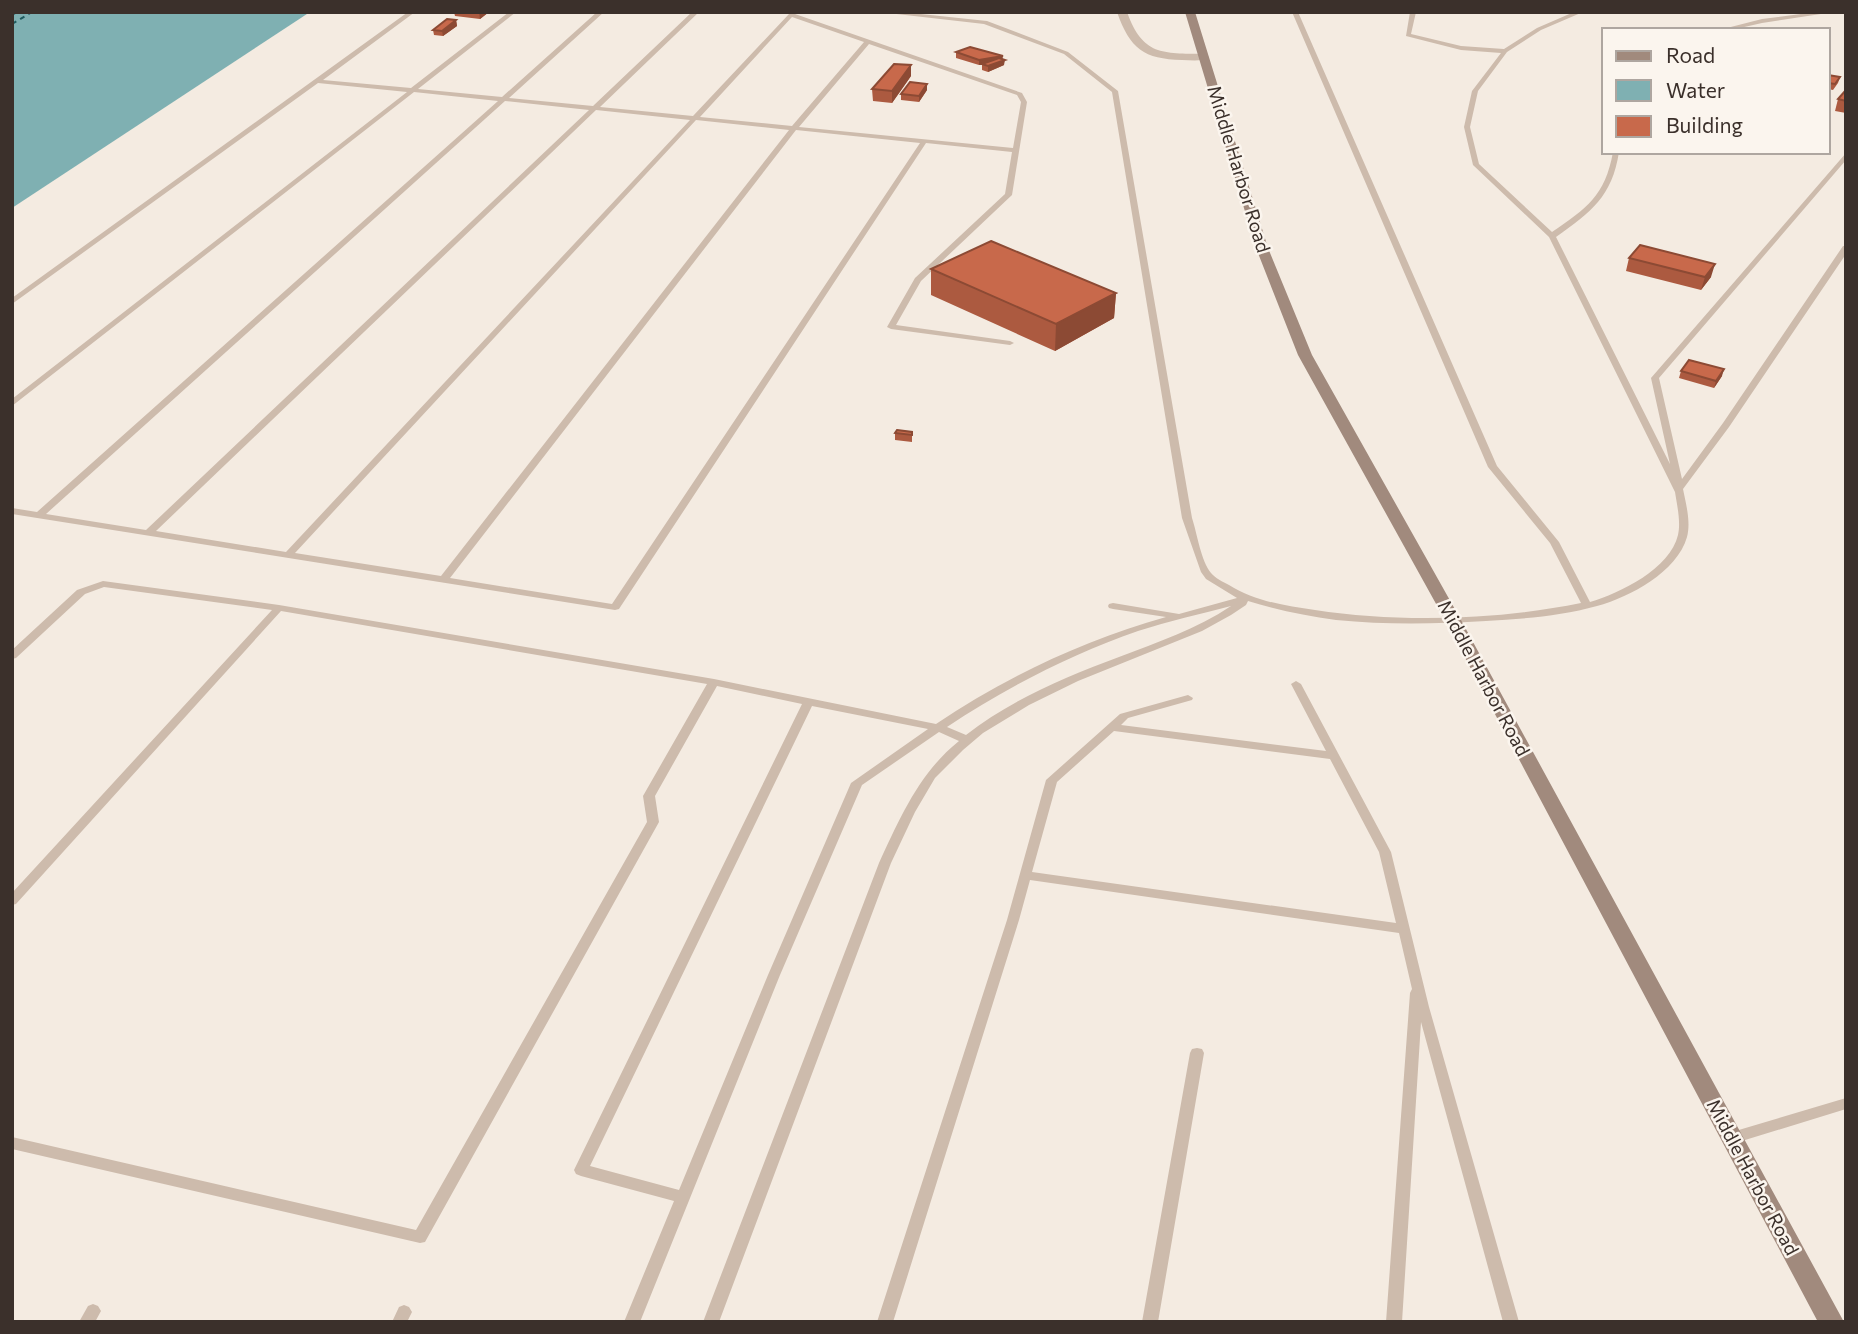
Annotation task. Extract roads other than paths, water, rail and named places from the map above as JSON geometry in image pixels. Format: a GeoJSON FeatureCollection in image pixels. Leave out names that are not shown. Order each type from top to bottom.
{"type":"FeatureCollection","features":[{"type":"Feature","properties":{"kind":"main road","name":"Middle Harbor Road"},"geometry":{"type":"LineString","coordinates":[[1190,12],[1262,248],[1305,355],[1453,620],[1831,1322]]}},
{"type":"Feature","properties":{"kind":"street"},"geometry":{"type":"LineString","coordinates":[[1122,12],[1129,35],[1153,56],[1204,57]]}},
{"type":"Feature","properties":{"kind":"lane"},"geometry":{"type":"LineString","coordinates":[[12,302],[412,12]]}},
{"type":"Feature","properties":{"kind":"lane"},"geometry":{"type":"LineString","coordinates":[[12,404],[513,12]]}},
{"type":"Feature","properties":{"kind":"lane"},"geometry":{"type":"LineString","coordinates":[[39,515],[601,12]]}},
{"type":"Feature","properties":{"kind":"lane"},"geometry":{"type":"LineString","coordinates":[[149,533],[696,12]]}},
{"type":"Feature","properties":{"kind":"lane"},"geometry":{"type":"LineString","coordinates":[[882,12],[985,22],[1066,52],[1115,91],[1187,518],[1208,576],[1233,594],[1285,611],[1364,620],[1453,620],[1587,605],[1625,591],[1666,565],[1683,534],[1678,490],[1655,378],[1846,155]]}},
{"type":"Feature","properties":{"kind":"lane"},"geometry":{"type":"LineString","coordinates":[[1295,12],[1493,467],[1554,542],[1587,605]]}},
{"type":"Feature","properties":{"kind":"lane"},"geometry":{"type":"LineString","coordinates":[[1413,12],[1408,35],[1461,48],[1505,51]]}},
{"type":"Feature","properties":{"kind":"lane"},"geometry":{"type":"LineString","coordinates":[[1580,12],[1539,29],[1505,51],[1475,91],[1467,127],[1476,165],[1552,236],[1678,490]]}},
{"type":"Feature","properties":{"kind":"lane"},"geometry":{"type":"LineString","coordinates":[[1731,28],[1832,12]]}},
{"type":"Feature","properties":{"kind":"lane"},"geometry":{"type":"LineString","coordinates":[[288,555],[792,14],[1020,94],[1024,102],[1008,195],[918,280],[891,327],[1010,343]]}},
{"type":"Feature","properties":{"kind":"lane"},"geometry":{"type":"LineString","coordinates":[[443,580],[794,128],[867,42]]}},
{"type":"Feature","properties":{"kind":"lane"},"geometry":{"type":"LineString","coordinates":[[317,81],[1016,150]]}},
{"type":"Feature","properties":{"kind":"lane"},"geometry":{"type":"LineString","coordinates":[[12,511],[615,607],[924,141]]}},
{"type":"Feature","properties":{"kind":"lane"},"geometry":{"type":"LineString","coordinates":[[1552,236],[1583,214],[1601,195],[1614,175],[1616,154]]}},
{"type":"Feature","properties":{"kind":"lane"},"geometry":{"type":"LineString","coordinates":[[1678,490],[1842,260],[1846,248]]}},
{"type":"Feature","properties":{"kind":"lane"},"geometry":{"type":"LineString","coordinates":[[12,656],[80,592],[103,584],[279,608],[715,682],[939,728],[967,740]]}},
{"type":"Feature","properties":{"kind":"lane"},"geometry":{"type":"LineString","coordinates":[[632,1322],[857,783],[969,707],[1065,656],[1135,629],[1248,598]]}},
{"type":"Feature","properties":{"kind":"lane"},"geometry":{"type":"LineString","coordinates":[[711,1322],[885,863],[920,793],[939,766],[967,740],[1009,712],[1082,677],[1211,625],[1248,598]]}},
{"type":"Feature","properties":{"kind":"lane"},"geometry":{"type":"LineString","coordinates":[[1113,606],[1180,617]]}},
{"type":"Feature","properties":{"kind":"lane"},"geometry":{"type":"LineString","coordinates":[[12,901],[279,608]]}},
{"type":"Feature","properties":{"kind":"lane"},"geometry":{"type":"LineString","coordinates":[[12,1143],[420,1237],[653,822],[649,796],[715,682]]}},
{"type":"Feature","properties":{"kind":"lane"},"geometry":{"type":"LineString","coordinates":[[1296,684],[1385,852],[1417,981],[1511,1322]]}},
{"type":"Feature","properties":{"kind":"lane"},"geometry":{"type":"LineString","coordinates":[[885,1322],[1026,875],[1052,780],[1124,716],[1188,698]]}},
{"type":"Feature","properties":{"kind":"lane"},"geometry":{"type":"LineString","coordinates":[[683,1197],[580,1170],[809,701]]}},
{"type":"Feature","properties":{"kind":"lane"},"geometry":{"type":"LineString","coordinates":[[1112,727],[1334,756]]}},
{"type":"Feature","properties":{"kind":"lane"},"geometry":{"type":"LineString","coordinates":[[1026,875],[1404,929]]}},
{"type":"Feature","properties":{"kind":"lane"},"geometry":{"type":"LineString","coordinates":[[1394,1322],[1417,981]]}},
{"type":"Feature","properties":{"kind":"lane"},"geometry":{"type":"LineString","coordinates":[[1150,1322],[1197,1053]]}},
{"type":"Feature","properties":{"kind":"lane"},"geometry":{"type":"LineString","coordinates":[[1732,1138],[1846,1103]]}},
{"type":"Feature","properties":{"kind":"water"},"geometry":{"type":"Polygon","coordinates":[[[12,12],[310,12],[12,208],[12,12]]]}}]}
